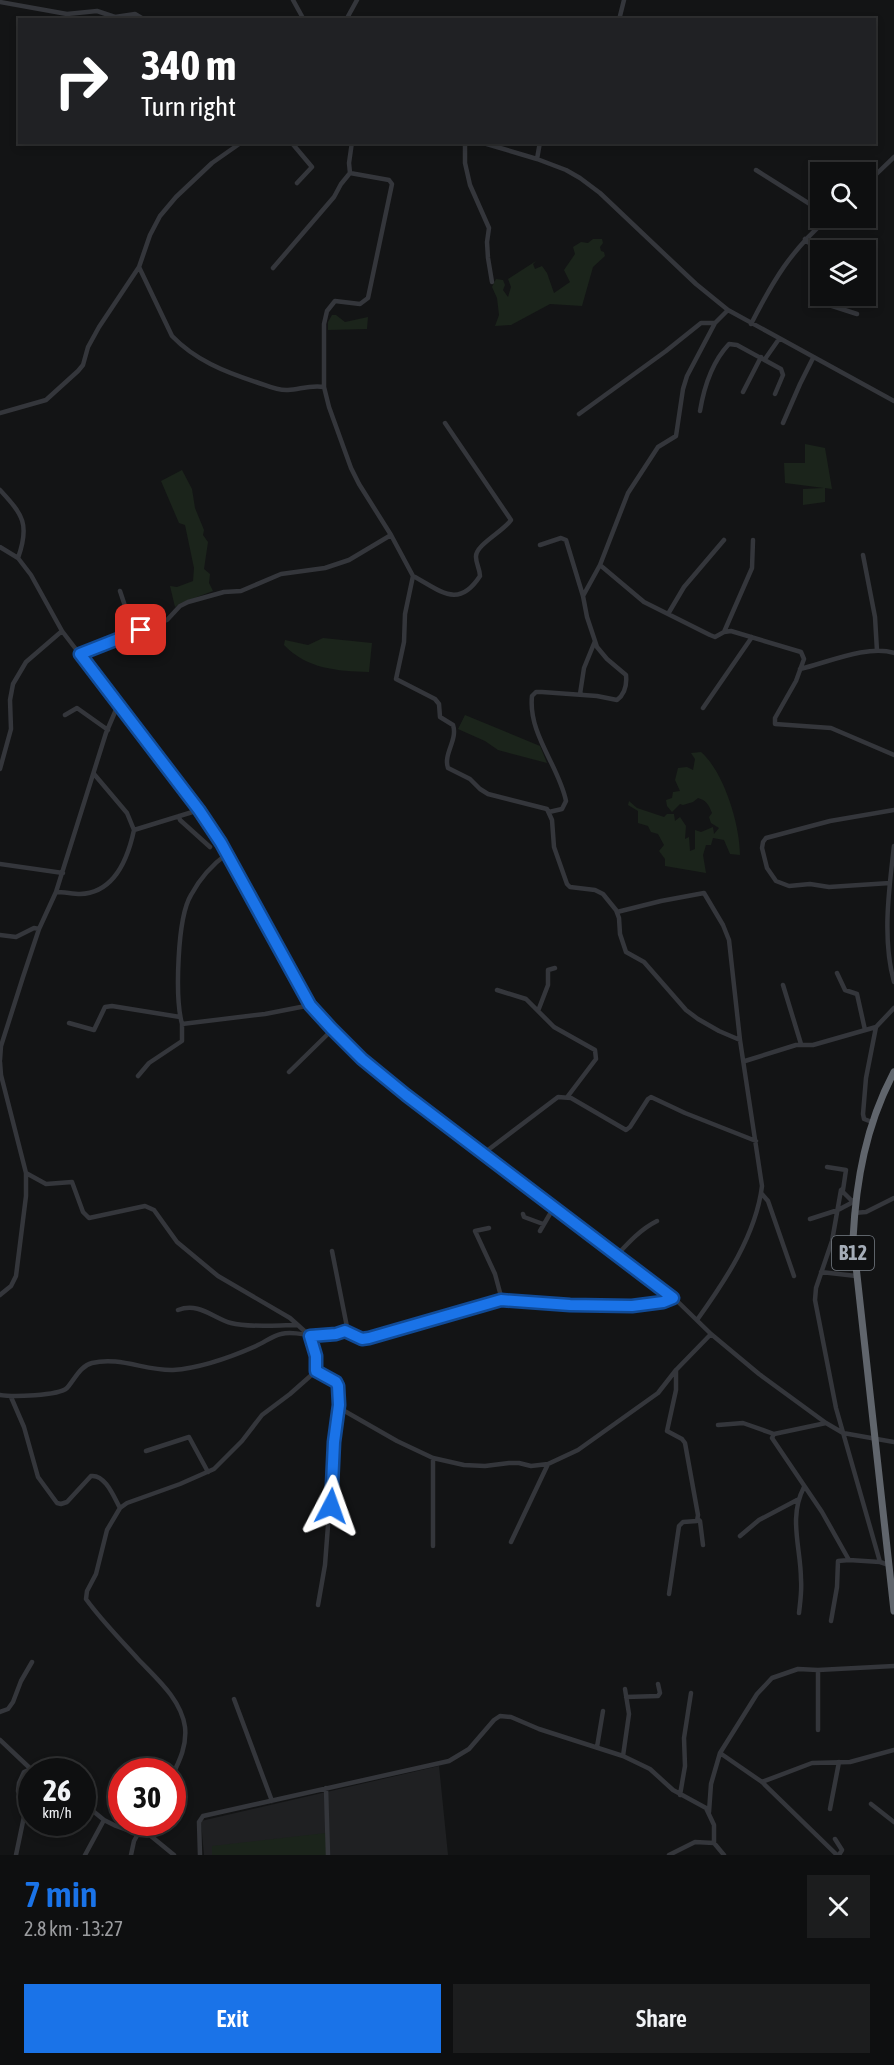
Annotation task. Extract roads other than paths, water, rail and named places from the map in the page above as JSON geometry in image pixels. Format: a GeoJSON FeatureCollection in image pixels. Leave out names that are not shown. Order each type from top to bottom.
{"type":"FeatureCollection","features":[{"type":"Feature","properties":{"kind":"highway","name":"B12"},"geometry":{"type":"LineString","coordinates":[[894,1072],[873,1122],[862,1160],[855,1201],[853,1239],[884,1527],[890,1540],[889,1565],[892,1575],[894,1611]]}},
{"type":"Feature","properties":{"kind":"street"},"geometry":{"type":"LineString","coordinates":[[293,0],[303,18]]}},
{"type":"Feature","properties":{"kind":"street"},"geometry":{"type":"LineString","coordinates":[[347,18],[357,0]]}},
{"type":"Feature","properties":{"kind":"street"},"geometry":{"type":"LineString","coordinates":[[620,18],[624,0]]}},
{"type":"Feature","properties":{"kind":"street"},"geometry":{"type":"LineString","coordinates":[[0,2],[68,14],[97,11],[115,16],[138,14],[143,18]]}},
{"type":"Feature","properties":{"kind":"street"},"geometry":{"type":"LineString","coordinates":[[0,413],[46,400],[78,371],[83,365],[88,347],[99,327],[139,267],[150,235],[160,216],[173,200],[212,163],[239,144]]}},
{"type":"Feature","properties":{"kind":"street"},"geometry":{"type":"LineString","coordinates":[[293,144],[312,167],[297,183]]}},
{"type":"Feature","properties":{"kind":"street"},"geometry":{"type":"LineString","coordinates":[[273,268],[334,197],[350,173],[352,144]]}},
{"type":"Feature","properties":{"kind":"street"},"geometry":{"type":"LineString","coordinates":[[465,144],[465,163],[470,185],[489,228],[487,242],[492,282]]}},
{"type":"Feature","properties":{"kind":"street"},"geometry":{"type":"LineString","coordinates":[[487,144],[566,170],[600,193],[696,284],[728,310],[894,401]]}},
{"type":"Feature","properties":{"kind":"street"},"geometry":{"type":"LineString","coordinates":[[537,159],[540,144]]}},
{"type":"Feature","properties":{"kind":"street"},"geometry":{"type":"LineString","coordinates":[[876,175],[893,160]]}},
{"type":"Feature","properties":{"kind":"street"},"geometry":{"type":"LineString","coordinates":[[756,170],[810,204]]}},
{"type":"Feature","properties":{"kind":"street"},"geometry":{"type":"LineString","coordinates":[[350,173],[354,176],[389,180],[392,187],[368,298],[360,304],[335,301],[327,311],[324,324],[324,387],[328,407],[351,468],[413,576],[452,596],[462,594],[480,576],[476,557],[479,548],[511,520],[445,423]]}},
{"type":"Feature","properties":{"kind":"street"},"geometry":{"type":"LineString","coordinates":[[751,324],[789,257],[815,228]]}},
{"type":"Feature","properties":{"kind":"street"},"geometry":{"type":"LineString","coordinates":[[805,239],[810,244]]}},
{"type":"Feature","properties":{"kind":"street"},"geometry":{"type":"LineString","coordinates":[[139,267],[172,336],[204,362],[219,370],[276,389],[288,390],[313,385],[324,387]]}},
{"type":"Feature","properties":{"kind":"street"},"geometry":{"type":"LineString","coordinates":[[832,306],[857,314]]}},
{"type":"Feature","properties":{"kind":"street"},"geometry":{"type":"LineString","coordinates":[[583,596],[600,565],[628,493],[658,447],[676,436],[687,376],[715,323],[728,310]]}},
{"type":"Feature","properties":{"kind":"street"},"geometry":{"type":"LineString","coordinates":[[579,414],[701,323],[715,323]]}},
{"type":"Feature","properties":{"kind":"street"},"geometry":{"type":"LineString","coordinates":[[743,392],[763,358],[779,339]]}},
{"type":"Feature","properties":{"kind":"street"},"geometry":{"type":"LineString","coordinates":[[700,411],[705,385],[712,369],[729,344],[763,358],[781,369],[783,373],[775,394]]}},
{"type":"Feature","properties":{"kind":"street"},"geometry":{"type":"LineString","coordinates":[[783,423],[813,358]]}},
{"type":"Feature","properties":{"kind":"street"},"geometry":{"type":"LineString","coordinates":[[0,490],[17,508],[23,523],[25,539],[18,558]]}},
{"type":"Feature","properties":{"kind":"street"},"geometry":{"type":"LineString","coordinates":[[80,654],[167,620],[180,606],[188,602],[224,592],[241,591],[281,574],[333,566],[349,560],[391,535]]}},
{"type":"Feature","properties":{"kind":"street"},"geometry":{"type":"LineString","coordinates":[[540,545],[561,538],[566,540],[597,647],[626,675],[627,683],[621,697],[617,700],[580,694],[536,692],[532,696],[540,737],[566,801],[562,809],[549,812]]}},
{"type":"Feature","properties":{"kind":"street"},"geometry":{"type":"LineString","coordinates":[[668,614],[684,587],[724,540]]}},
{"type":"Feature","properties":{"kind":"street"},"geometry":{"type":"LineString","coordinates":[[724,632],[752,568],[753,540]]}},
{"type":"Feature","properties":{"kind":"street"},"geometry":{"type":"LineString","coordinates":[[0,547],[18,558],[62,631],[199,810],[228,853],[310,1005],[362,1059],[673,1298],[711,1334],[759,1374],[826,1423],[843,1433],[894,1442]]}},
{"type":"Feature","properties":{"kind":"street"},"geometry":{"type":"LineString","coordinates":[[863,555],[875,617],[877,651]]}},
{"type":"Feature","properties":{"kind":"street"},"geometry":{"type":"LineString","coordinates":[[600,565],[644,602],[710,636],[715,637],[731,631],[801,652],[804,659],[796,681],[775,718],[775,724],[831,728],[894,755]]}},
{"type":"Feature","properties":{"kind":"street"},"geometry":{"type":"LineString","coordinates":[[413,576],[405,614],[404,642],[396,679],[435,699],[439,704],[440,717],[453,725],[455,734],[446,762],[448,768],[470,779],[488,794],[540,806],[549,812],[552,820],[554,847],[567,884],[570,887],[594,890],[603,894],[617,912],[620,934],[626,952],[639,957],[686,1010],[719,1031],[740,1040]]}},
{"type":"Feature","properties":{"kind":"street"},"geometry":{"type":"LineString","coordinates":[[120,591],[127,612],[139,631]]}},
{"type":"Feature","properties":{"kind":"street"},"geometry":{"type":"LineString","coordinates":[[0,769],[11,729],[10,700],[13,684],[26,662],[62,631]]}},
{"type":"Feature","properties":{"kind":"street"},"geometry":{"type":"LineString","coordinates":[[703,708],[752,637]]}},
{"type":"Feature","properties":{"kind":"street"},"geometry":{"type":"LineString","coordinates":[[580,694],[584,668],[595,641]]}},
{"type":"Feature","properties":{"kind":"street"},"geometry":{"type":"LineString","coordinates":[[800,669],[856,654],[877,651],[894,653]]}},
{"type":"Feature","properties":{"kind":"street"},"geometry":{"type":"LineString","coordinates":[[0,1295],[11,1286],[16,1276],[26,1196],[26,1173],[1,1075],[1,1046],[39,929],[63,873],[118,705]]}},
{"type":"Feature","properties":{"kind":"street"},"geometry":{"type":"LineString","coordinates":[[65,715],[77,708],[108,730]]}},
{"type":"Feature","properties":{"kind":"street"},"geometry":{"type":"LineString","coordinates":[[56,892],[81,894],[98,889],[114,878],[125,863],[134,830],[127,813],[94,774]]}},
{"type":"Feature","properties":{"kind":"street"},"geometry":{"type":"LineString","coordinates":[[134,830],[199,810]]}},
{"type":"Feature","properties":{"kind":"street"},"geometry":{"type":"LineString","coordinates":[[890,883],[829,887],[810,884],[789,886],[776,881],[767,868],[762,848],[766,838],[830,821],[894,810]]}},
{"type":"Feature","properties":{"kind":"street"},"geometry":{"type":"LineString","coordinates":[[179,816],[180,820],[210,847]]}},
{"type":"Feature","properties":{"kind":"street"},"geometry":{"type":"LineString","coordinates":[[894,846],[890,883],[889,945],[894,982]]}},
{"type":"Feature","properties":{"kind":"street"},"geometry":{"type":"LineString","coordinates":[[138,1076],[155,1058],[182,1041],[179,950],[189,896],[208,870],[228,853]]}},
{"type":"Feature","properties":{"kind":"street"},"geometry":{"type":"LineString","coordinates":[[0,864],[63,873]]}},
{"type":"Feature","properties":{"kind":"street"},"geometry":{"type":"LineString","coordinates":[[617,912],[704,893],[729,940],[740,1040],[745,1061],[762,1186],[754,1221],[729,1271],[697,1320]]}},
{"type":"Feature","properties":{"kind":"street"},"geometry":{"type":"LineString","coordinates":[[0,935],[16,937],[34,928],[39,929]]}},
{"type":"Feature","properties":{"kind":"street"},"geometry":{"type":"LineString","coordinates":[[538,1011],[548,985],[548,970],[555,968]]}},
{"type":"Feature","properties":{"kind":"street"},"geometry":{"type":"LineString","coordinates":[[837,973],[844,989],[857,994],[865,1030]]}},
{"type":"Feature","properties":{"kind":"street"},"geometry":{"type":"LineString","coordinates":[[783,986],[801,1044]]}},
{"type":"Feature","properties":{"kind":"street"},"geometry":{"type":"LineString","coordinates":[[497,990],[526,999],[554,1027],[595,1050],[596,1059],[568,1096]]}},
{"type":"Feature","properties":{"kind":"street"},"geometry":{"type":"LineString","coordinates":[[182,1024],[265,1014],[310,1005]]}},
{"type":"Feature","properties":{"kind":"street"},"geometry":{"type":"LineString","coordinates":[[69,1023],[94,1030],[105,1007],[112,1006],[180,1017]]}},
{"type":"Feature","properties":{"kind":"street"},"geometry":{"type":"LineString","coordinates":[[745,1061],[801,1044],[813,1045],[876,1027],[894,1008]]}},
{"type":"Feature","properties":{"kind":"street"},"geometry":{"type":"LineString","coordinates":[[873,1122],[864,1119],[863,1114],[866,1078],[876,1027]]}},
{"type":"Feature","properties":{"kind":"street"},"geometry":{"type":"LineString","coordinates":[[289,1072],[333,1029]]}},
{"type":"Feature","properties":{"kind":"street"},"geometry":{"type":"LineString","coordinates":[[484,1153],[536,1115],[551,1101],[558,1097],[568,1096],[626,1130],[630,1128],[651,1097],[756,1141]]}},
{"type":"Feature","properties":{"kind":"street"},"geometry":{"type":"LineString","coordinates":[[827,1167],[846,1170],[832,1241],[816,1288],[816,1315],[843,1433],[880,1562]]}},
{"type":"Feature","properties":{"kind":"street"},"geometry":{"type":"LineString","coordinates":[[26,1173],[46,1184],[72,1182],[83,1212],[89,1218],[145,1206],[154,1210],[177,1242],[218,1276],[290,1318],[310,1336],[316,1356],[316,1371],[262,1415],[231,1454],[208,1472],[127,1503],[120,1508],[107,1530],[96,1574],[87,1591],[86,1599],[163,1684],[185,1724],[185,1740],[181,1758]]}},
{"type":"Feature","properties":{"kind":"street"},"geometry":{"type":"LineString","coordinates":[[843,1190],[848,1198],[855,1201]]}},
{"type":"Feature","properties":{"kind":"street"},"geometry":{"type":"LineString","coordinates":[[761,1193],[768,1201],[794,1276]]}},
{"type":"Feature","properties":{"kind":"street"},"geometry":{"type":"LineString","coordinates":[[854,1213],[866,1212],[894,1198]]}},
{"type":"Feature","properties":{"kind":"street"},"geometry":{"type":"LineString","coordinates":[[810,1219],[838,1210],[855,1201]]}},
{"type":"Feature","properties":{"kind":"street"},"geometry":{"type":"LineString","coordinates":[[540,1231],[554,1207]]}},
{"type":"Feature","properties":{"kind":"street"},"geometry":{"type":"LineString","coordinates":[[523,1214],[524,1217],[543,1224]]}},
{"type":"Feature","properties":{"kind":"street"},"geometry":{"type":"LineString","coordinates":[[617,1255],[634,1237],[657,1221]]}},
{"type":"Feature","properties":{"kind":"street"},"geometry":{"type":"LineString","coordinates":[[489,1228],[475,1231],[495,1274],[502,1300]]}},
{"type":"Feature","properties":{"kind":"street"},"geometry":{"type":"LineString","coordinates":[[332,1251],[348,1332]]}},
{"type":"Feature","properties":{"kind":"street"},"geometry":{"type":"LineString","coordinates":[[821,1272],[856,1276]]}},
{"type":"Feature","properties":{"kind":"street"},"geometry":{"type":"LineString","coordinates":[[0,1395],[11,1397],[57,1393],[65,1390],[85,1366],[93,1363],[108,1361],[151,1369],[174,1370],[221,1359],[279,1334],[300,1333],[310,1336],[348,1332],[362,1339],[369,1338],[502,1300],[570,1305],[632,1306],[663,1302],[673,1298]]}},
{"type":"Feature","properties":{"kind":"street"},"geometry":{"type":"LineString","coordinates":[[178,1310],[194,1308],[232,1323],[297,1325]]}},
{"type":"Feature","properties":{"kind":"street"},"geometry":{"type":"LineString","coordinates":[[339,1405],[341,1409],[387,1436],[433,1458],[465,1465],[548,1464],[578,1450],[658,1393],[676,1370],[711,1334]]}},
{"type":"Feature","properties":{"kind":"street"},"geometry":{"type":"LineString","coordinates":[[676,1370],[676,1389],[667,1431],[682,1440],[686,1447],[703,1545]]}},
{"type":"Feature","properties":{"kind":"street"},"geometry":{"type":"LineString","coordinates":[[316,1371],[336,1382],[339,1405],[325,1565],[318,1605]]}},
{"type":"Feature","properties":{"kind":"street"},"geometry":{"type":"LineString","coordinates":[[11,1397],[24,1427],[38,1477],[57,1503],[67,1502],[91,1476],[96,1475],[105,1483],[120,1508]]}},
{"type":"Feature","properties":{"kind":"street"},"geometry":{"type":"LineString","coordinates":[[718,1425],[743,1422],[774,1434],[826,1423]]}},
{"type":"Feature","properties":{"kind":"street"},"geometry":{"type":"LineString","coordinates":[[774,1434],[773,1440],[822,1512],[849,1560]]}},
{"type":"Feature","properties":{"kind":"street"},"geometry":{"type":"LineString","coordinates":[[146,1451],[189,1437],[208,1472]]}},
{"type":"Feature","properties":{"kind":"street"},"geometry":{"type":"LineString","coordinates":[[433,1458],[433,1546]]}},
{"type":"Feature","properties":{"kind":"street"},"geometry":{"type":"LineString","coordinates":[[511,1542],[548,1464]]}},
{"type":"Feature","properties":{"kind":"street"},"geometry":{"type":"LineString","coordinates":[[799,1613],[802,1582],[796,1530],[797,1500],[804,1487]]}},
{"type":"Feature","properties":{"kind":"street"},"geometry":{"type":"LineString","coordinates":[[740,1536],[759,1520],[797,1500]]}},
{"type":"Feature","properties":{"kind":"street"},"geometry":{"type":"LineString","coordinates":[[669,1594],[679,1526],[683,1522],[695,1522],[698,1518]]}},
{"type":"Feature","properties":{"kind":"street"},"geometry":{"type":"LineString","coordinates":[[884,1527],[894,1526]]}},
{"type":"Feature","properties":{"kind":"street"},"geometry":{"type":"LineString","coordinates":[[831,1621],[837,1587],[838,1561],[880,1562],[889,1565]]}},
{"type":"Feature","properties":{"kind":"street"},"geometry":{"type":"LineString","coordinates":[[0,1712],[8,1709],[13,1702],[32,1662]]}},
{"type":"Feature","properties":{"kind":"street"},"geometry":{"type":"LineString","coordinates":[[714,1844],[714,1825],[710,1812],[711,1784],[720,1753],[757,1694],[772,1678],[798,1669],[894,1666]]}},
{"type":"Feature","properties":{"kind":"street"},"geometry":{"type":"LineString","coordinates":[[818,1670],[818,1730]]}},
{"type":"Feature","properties":{"kind":"street"},"geometry":{"type":"LineString","coordinates":[[626,1697],[658,1696],[660,1692],[658,1684]]}},
{"type":"Feature","properties":{"kind":"street"},"geometry":{"type":"LineString","coordinates":[[623,1756],[629,1714],[625,1689]]}},
{"type":"Feature","properties":{"kind":"street"},"geometry":{"type":"LineString","coordinates":[[680,1795],[685,1766],[684,1738],[691,1694]]}},
{"type":"Feature","properties":{"kind":"street"},"geometry":{"type":"LineString","coordinates":[[234,1699],[272,1801]]}},
{"type":"Feature","properties":{"kind":"street"},"geometry":{"type":"LineString","coordinates":[[597,1747],[603,1711]]}},
{"type":"Feature","properties":{"kind":"street"},"geometry":{"type":"LineString","coordinates":[[200,1855],[199,1822],[203,1816],[449,1761],[469,1749],[500,1716],[511,1717],[539,1729],[623,1756],[650,1769],[680,1795],[702,1804],[710,1812]]}},
{"type":"Feature","properties":{"kind":"street"},"geometry":{"type":"LineString","coordinates":[[0,1740],[19,1758]]}},
{"type":"Feature","properties":{"kind":"street"},"geometry":{"type":"LineString","coordinates":[[762,1782],[812,1763],[855,1761],[894,1750]]}},
{"type":"Feature","properties":{"kind":"street"},"geometry":{"type":"LineString","coordinates":[[720,1753],[762,1782],[838,1855],[842,1850],[835,1839]]}},
{"type":"Feature","properties":{"kind":"street"},"geometry":{"type":"LineString","coordinates":[[830,1809],[839,1762]]}},
{"type":"Feature","properties":{"kind":"street"},"geometry":{"type":"LineString","coordinates":[[326,1788],[328,1855]]}},
{"type":"Feature","properties":{"kind":"street"},"geometry":{"type":"LineString","coordinates":[[871,1804],[894,1822]]}},
{"type":"Feature","properties":{"kind":"street"},"geometry":{"type":"LineString","coordinates":[[96,1813],[108,1822]]}},
{"type":"Feature","properties":{"kind":"street"},"geometry":{"type":"LineString","coordinates":[[85,1855],[104,1820]]}},
{"type":"Feature","properties":{"kind":"street"},"geometry":{"type":"LineString","coordinates":[[16,1855],[20,1836]]}},
{"type":"Feature","properties":{"kind":"street"},"geometry":{"type":"LineString","coordinates":[[132,1855],[136,1836]]}},
{"type":"Feature","properties":{"kind":"street"},"geometry":{"type":"LineString","coordinates":[[150,1836],[174,1855]]}},
{"type":"Feature","properties":{"kind":"street"},"geometry":{"type":"LineString","coordinates":[[669,1855],[695,1842],[714,1844],[724,1855]]}}]}
